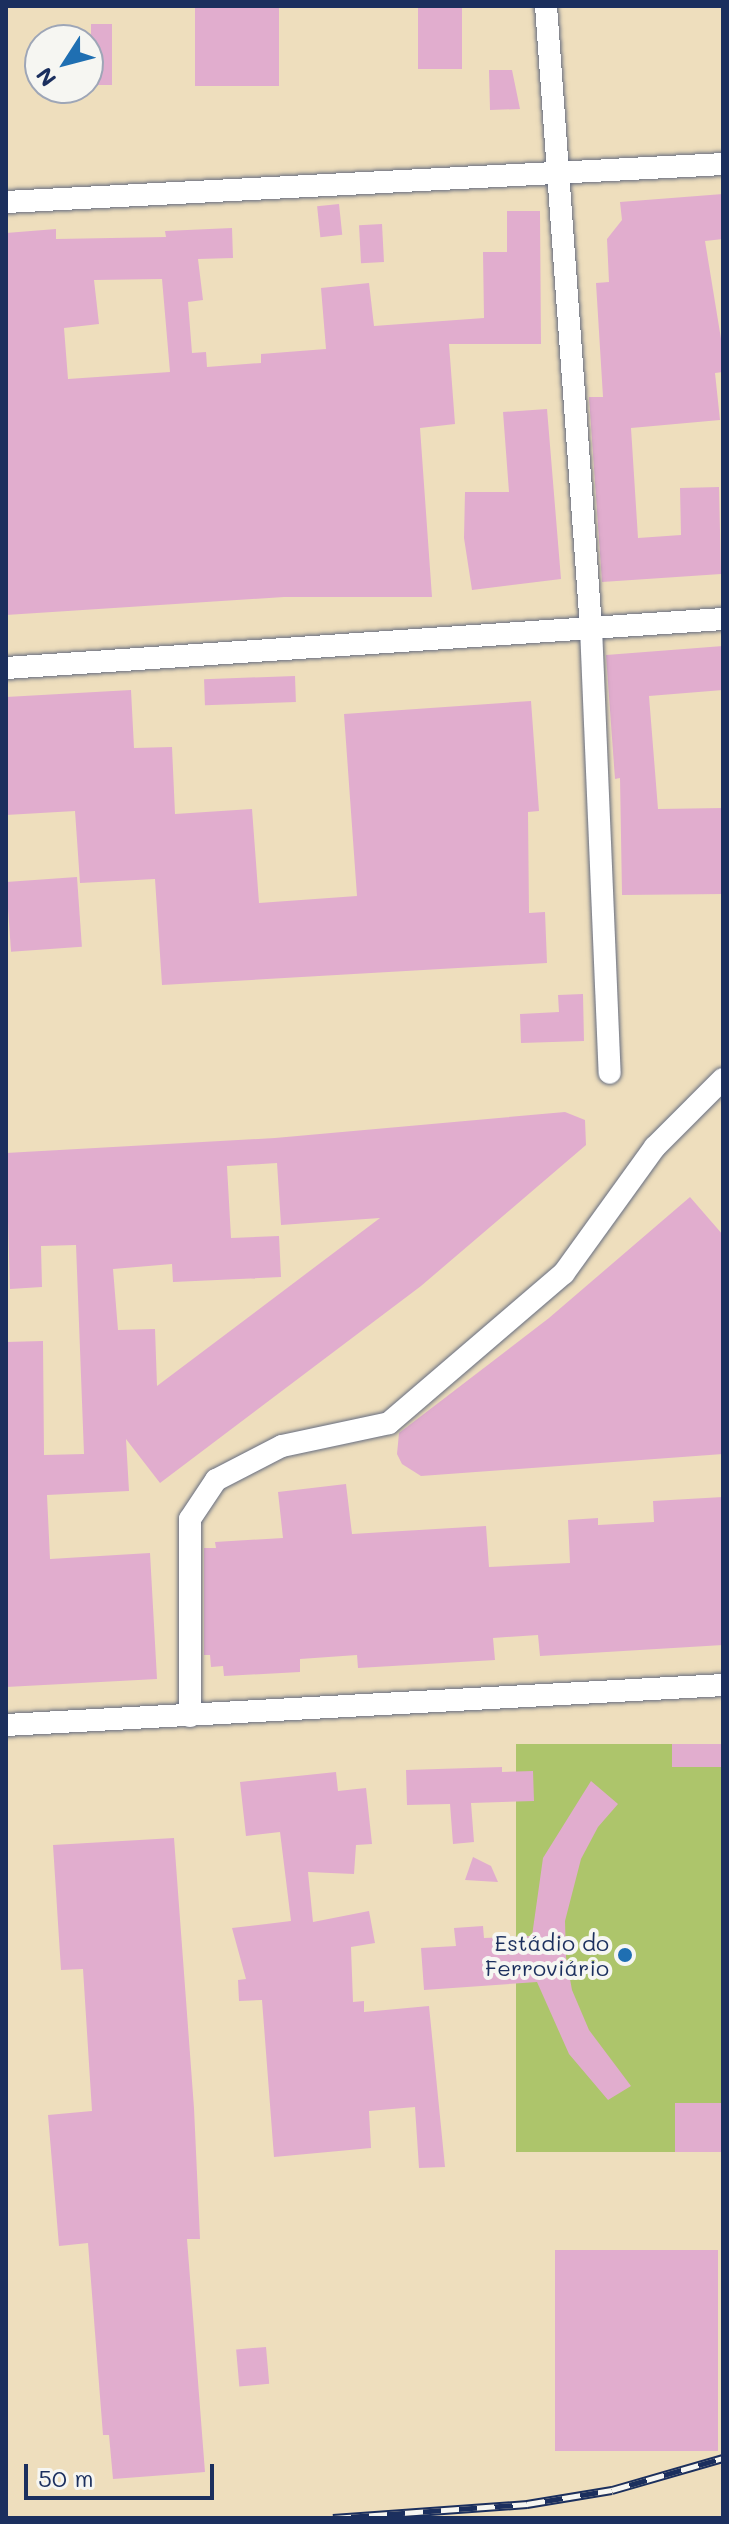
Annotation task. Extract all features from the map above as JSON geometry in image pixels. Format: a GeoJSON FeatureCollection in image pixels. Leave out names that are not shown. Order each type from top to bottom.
{"type":"FeatureCollection","features":[{"type":"Feature","properties":{"kind":"street"},"geometry":{"type":"LineString","coordinates":[[546,6],[591,628],[610,1073]]}},
{"type":"Feature","properties":{"kind":"street"},"geometry":{"type":"LineString","coordinates":[[6,202],[723,164]]}},
{"type":"Feature","properties":{"kind":"street"},"geometry":{"type":"LineString","coordinates":[[6,668],[723,619]]}},
{"type":"Feature","properties":{"kind":"street"},"geometry":{"type":"LineString","coordinates":[[190,1716],[190,1519],[216,1480],[282,1446],[389,1423],[564,1273],[655,1147],[723,1079]]}},
{"type":"Feature","properties":{"kind":"street"},"geometry":{"type":"LineString","coordinates":[[6,1725],[723,1685]]}},
{"type":"Feature","properties":{"kind":"green space","name":"Estádio do Ferroviário"},"geometry":{"type":"Polygon","coordinates":[[[516,1744],[723,1744],[723,2152],[516,2152],[516,1744]]]}},
{"type":"Feature","properties":{"kind":"building"},"geometry":{"type":"Polygon","coordinates":[[[195,6],[279,6],[279,86],[195,86],[195,6]]]}},
{"type":"Feature","properties":{"kind":"building"},"geometry":{"type":"Polygon","coordinates":[[[418,6],[462,6],[462,69],[418,69],[418,6]]]}},
{"type":"Feature","properties":{"kind":"building"},"geometry":{"type":"Polygon","coordinates":[[[104,24],[112,24],[112,85],[104,85],[104,24]]]}},
{"type":"Feature","properties":{"kind":"building"},"geometry":{"type":"Polygon","coordinates":[[[489,70],[512,70],[520,109],[490,110],[489,70]]]}},
{"type":"Feature","properties":{"kind":"building"},"geometry":{"type":"Polygon","coordinates":[[[723,194],[723,239],[705,241],[723,351],[723,372],[715,373],[720,420],[631,428],[638,538],[681,535],[680,488],[719,487],[721,574],[602,582],[589,397],[603,397],[596,283],[609,282],[607,239],[622,220],[620,202],[723,194]]]}},
{"type":"Feature","properties":{"kind":"building"},"geometry":{"type":"Polygon","coordinates":[[[339,204],[342,235],[320,237],[317,206],[339,204]]]}},
{"type":"Feature","properties":{"kind":"building"},"geometry":{"type":"Polygon","coordinates":[[[507,211],[540,211],[541,344],[449,344],[455,424],[420,428],[432,597],[284,597],[6,615],[6,233],[56,229],[56,239],[166,237],[165,231],[232,228],[233,258],[198,259],[203,300],[188,302],[192,353],[206,352],[207,367],[261,363],[261,354],[326,349],[321,288],[369,283],[374,326],[484,318],[483,252],[507,252],[507,211]],[[162,279],[94,280],[99,324],[64,328],[68,379],[170,372],[162,279]]]}},
{"type":"Feature","properties":{"kind":"building"},"geometry":{"type":"Polygon","coordinates":[[[382,224],[384,262],[361,263],[359,225],[382,224]]]}},
{"type":"Feature","properties":{"kind":"building"},"geometry":{"type":"Polygon","coordinates":[[[547,409],[561,579],[472,590],[464,538],[465,492],[509,492],[503,412],[547,409]]]}},
{"type":"Feature","properties":{"kind":"building"},"geometry":{"type":"Polygon","coordinates":[[[723,646],[723,690],[649,696],[658,809],[723,808],[723,894],[622,895],[620,778],[615,779],[606,655],[723,646]]]}},
{"type":"Feature","properties":{"kind":"building"},"geometry":{"type":"Polygon","coordinates":[[[295,676],[296,702],[205,705],[204,679],[295,676]]]}},
{"type":"Feature","properties":{"kind":"building"},"geometry":{"type":"Polygon","coordinates":[[[131,690],[134,748],[172,747],[175,814],[252,809],[259,903],[357,896],[344,714],[531,701],[539,811],[528,812],[529,913],[545,912],[547,963],[162,985],[155,879],[80,883],[75,811],[6,815],[6,697],[131,690]]]}},
{"type":"Feature","properties":{"kind":"building"},"geometry":{"type":"Polygon","coordinates":[[[77,877],[82,947],[11,952],[6,882],[77,877]]]}},
{"type":"Feature","properties":{"kind":"building"},"geometry":{"type":"Polygon","coordinates":[[[583,994],[584,1041],[521,1043],[520,1014],[559,1012],[558,995],[583,994]]]}},
{"type":"Feature","properties":{"kind":"building"},"geometry":{"type":"Polygon","coordinates":[[[565,1112],[585,1120],[586,1145],[421,1286],[160,1483],[126,1439],[129,1491],[47,1495],[50,1559],[150,1553],[157,1679],[6,1687],[6,1342],[43,1341],[44,1455],[84,1454],[76,1245],[41,1246],[42,1287],[10,1289],[6,1153],[275,1138],[565,1112]],[[277,1163],[227,1166],[231,1238],[279,1236],[281,1277],[173,1282],[172,1264],[113,1269],[118,1330],[155,1329],[157,1386],[380,1218],[281,1225],[277,1163]]]}},
{"type":"Feature","properties":{"kind":"building"},"geometry":{"type":"Polygon","coordinates":[[[690,1197],[723,1235],[723,1454],[421,1476],[402,1464],[397,1454],[399,1433],[549,1318],[690,1197]]]}},
{"type":"Feature","properties":{"kind":"building"},"geometry":{"type":"Polygon","coordinates":[[[346,1484],[352,1534],[486,1526],[489,1567],[570,1563],[568,1520],[598,1518],[598,1525],[654,1522],[653,1501],[723,1497],[723,1645],[540,1656],[538,1635],[493,1638],[495,1660],[358,1668],[357,1655],[300,1659],[300,1672],[224,1676],[223,1666],[211,1667],[210,1655],[204,1655],[204,1548],[216,1548],[215,1542],[283,1538],[278,1492],[346,1484]]]}},
{"type":"Feature","properties":{"kind":"building"},"geometry":{"type":"Polygon","coordinates":[[[672,1744],[723,1744],[723,1767],[672,1767],[672,1744]]]}},
{"type":"Feature","properties":{"kind":"building"},"geometry":{"type":"Polygon","coordinates":[[[502,1767],[502,1772],[533,1771],[534,1801],[471,1803],[474,1842],[453,1844],[450,1804],[407,1805],[406,1770],[502,1767]]]}},
{"type":"Feature","properties":{"kind":"building"},"geometry":{"type":"Polygon","coordinates":[[[336,1772],[338,1791],[366,1788],[372,1844],[356,1845],[354,1874],[308,1872],[313,1922],[369,1911],[375,1943],[351,1947],[353,2002],[364,2001],[364,2012],[429,2006],[445,2167],[419,2168],[415,2107],[369,2111],[371,2148],[274,2157],[262,2000],[239,2001],[238,1980],[246,1979],[232,1928],[291,1921],[280,1832],[246,1836],[240,1782],[336,1772]]]}},
{"type":"Feature","properties":{"kind":"building"},"geometry":{"type":"Polygon","coordinates":[[[591,1781],[618,1804],[598,1827],[581,1859],[565,1921],[566,1957],[572,1990],[589,2030],[631,2086],[608,2100],[569,2054],[537,1982],[424,1990],[421,1948],[456,1946],[454,1928],[483,1926],[484,1938],[532,1936],[543,1858],[591,1781]]]}},
{"type":"Feature","properties":{"kind":"building"},"geometry":{"type":"Polygon","coordinates":[[[174,1838],[194,2108],[200,2239],[187,2239],[205,2472],[113,2479],[109,2435],[103,2435],[88,2243],[59,2246],[48,2115],[92,2111],[83,1969],[61,1970],[53,1845],[174,1838]]]}},
{"type":"Feature","properties":{"kind":"building"},"geometry":{"type":"Polygon","coordinates":[[[473,1857],[491,1866],[498,1882],[465,1880],[473,1857]]]}},
{"type":"Feature","properties":{"kind":"building"},"geometry":{"type":"Polygon","coordinates":[[[675,2103],[723,2103],[723,2152],[675,2152],[675,2103]]]}},
{"type":"Feature","properties":{"kind":"building"},"geometry":{"type":"Polygon","coordinates":[[[555,2250],[718,2250],[718,2451],[555,2451],[555,2250]]]}},
{"type":"Feature","properties":{"kind":"building"},"geometry":{"type":"Polygon","coordinates":[[[266,2347],[269,2384],[239,2386],[236,2350],[266,2347]]]}},
{"type":"Feature","properties":{"kind":"railway"},"geometry":{"type":"LineString","coordinates":[[333,2518],[527,2504],[612,2490],[723,2458]]}},
{"type":"Feature","properties":{"kind":"place","name":"Estádio do Ferroviário"},"geometry":{"type":"Point","coordinates":[625,1955]}}]}
